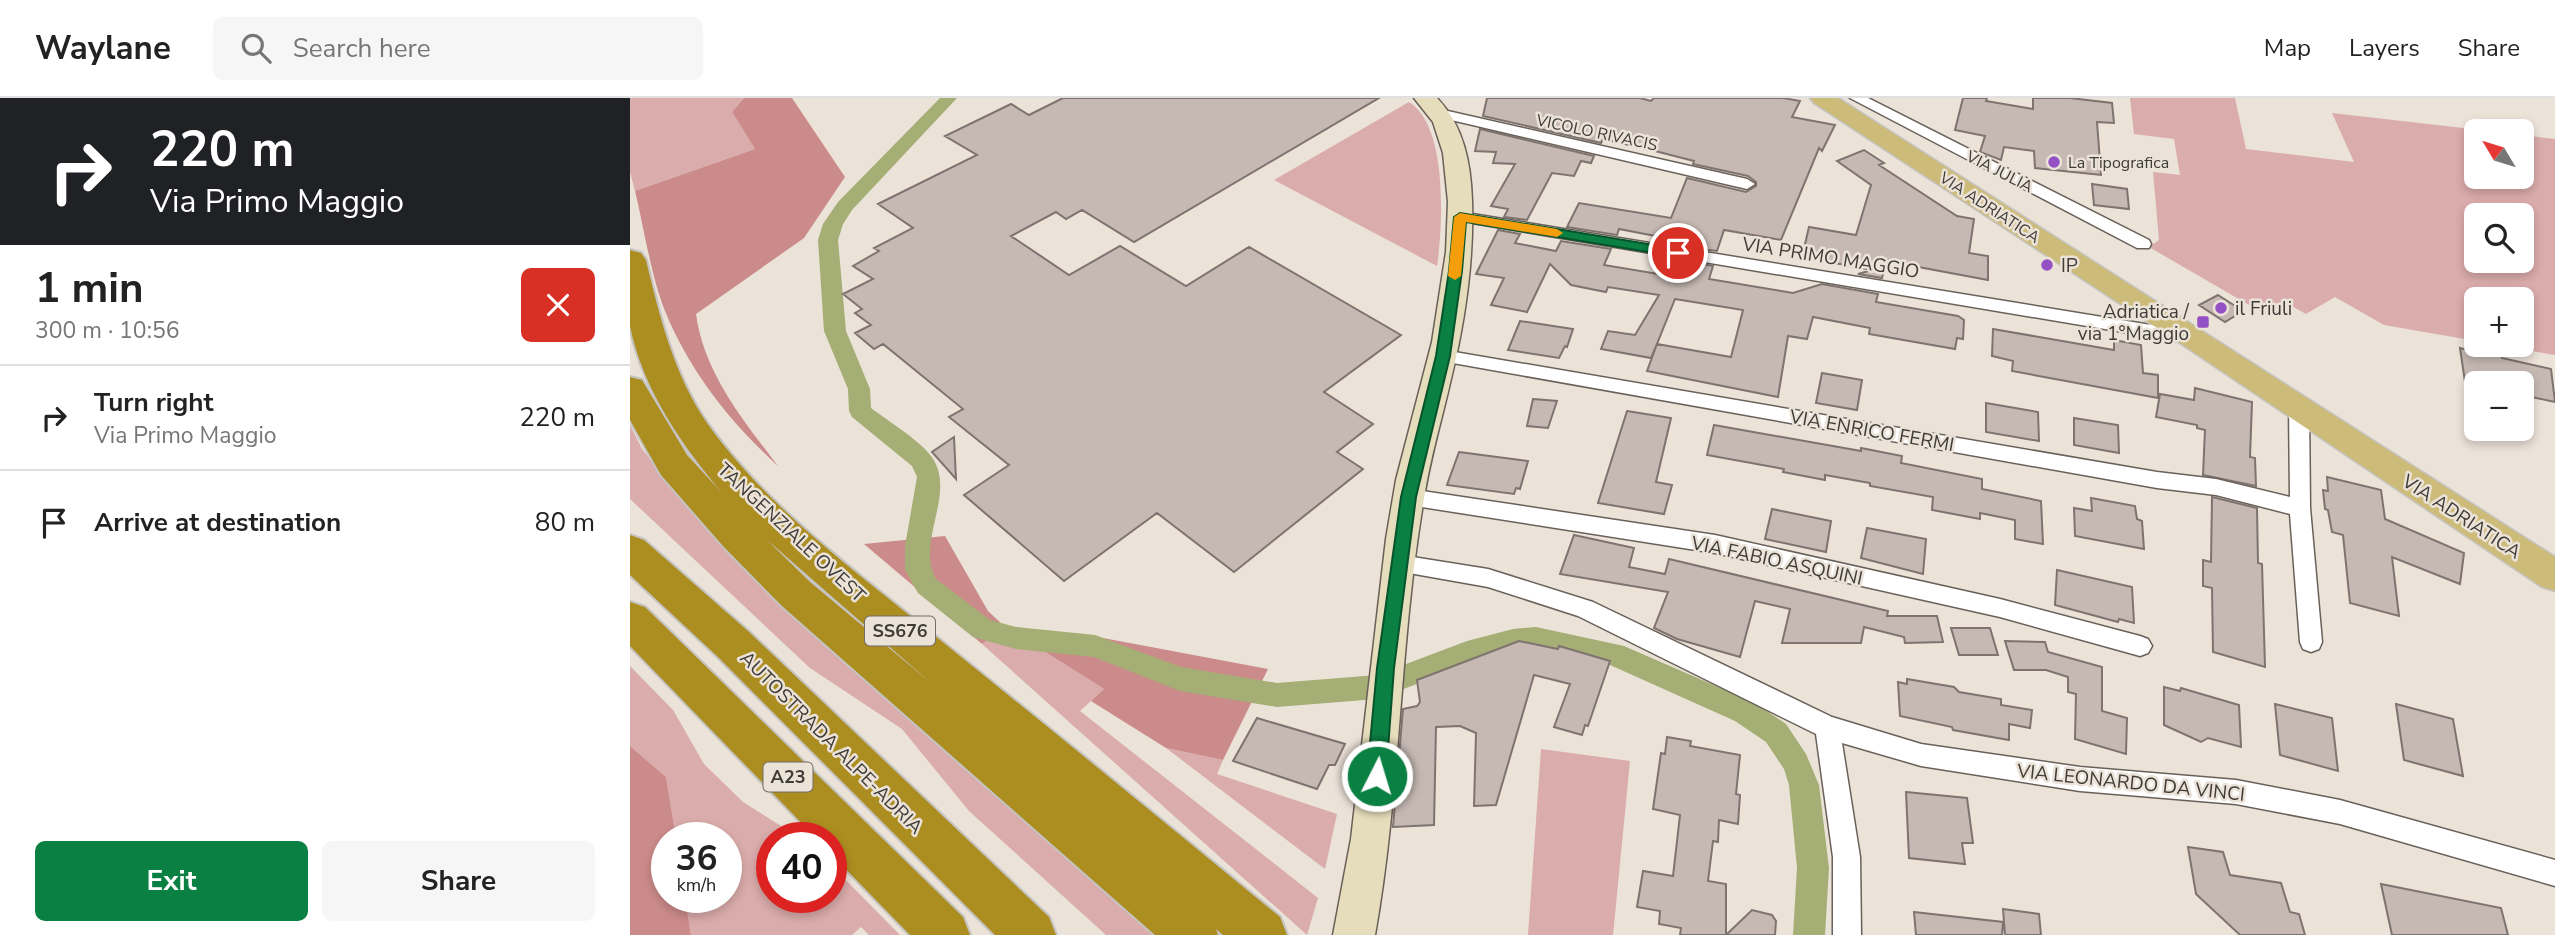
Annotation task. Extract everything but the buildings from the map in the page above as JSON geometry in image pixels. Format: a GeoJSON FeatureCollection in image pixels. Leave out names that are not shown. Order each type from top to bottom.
{"type":"FeatureCollection","features":[{"type":"Feature","properties":{"kind":"highway","name":"TANGENZIALE OVEST"},"geometry":{"type":"LineString","coordinates":[[630,260],[641,311],[660,365],[693,431],[730,478],[826,569],[1262,935]]}},
{"type":"Feature","properties":{"kind":"highway","name":"TANGENZIALE OVEST"},"geometry":{"type":"LineString","coordinates":[[630,389],[674,465],[796,594],[1193,935]]}},
{"type":"Feature","properties":{"kind":"highway","name":"AUTOSTRADA ALPE-ADRIA"},"geometry":{"type":"LineString","coordinates":[[630,551],[743,654],[1031,935]]}},
{"type":"Feature","properties":{"kind":"highway","name":"A23"},"geometry":{"type":"LineString","coordinates":[[630,620],[945,935]]}},
{"type":"Feature","properties":{"kind":"main road","name":"VIA ADRIATICA"},"geometry":{"type":"LineString","coordinates":[[1822,98],[2194,338],[2555,576]]}},
{"type":"Feature","properties":{"kind":"street","name":"VIA JULIA"},"geometry":{"type":"LineString","coordinates":[[1857,98],[2143,244]]}},
{"type":"Feature","properties":{"kind":"street","name":"VICOLO RIVACIS"},"geometry":{"type":"LineString","coordinates":[[1432,106],[1747,184]]}},
{"type":"Feature","properties":{"kind":"street"},"geometry":{"type":"LineString","coordinates":[[1354,935],[1372,828],[1385,683],[1409,497],[1443,356],[1456,271],[1460,217],[1458,177],[1453,151],[1432,106]]}},
{"type":"Feature","properties":{"kind":"street","name":"VIA PRIMO MAGGIO"},"geometry":{"type":"LineString","coordinates":[[1460,217],[2194,338]]}},
{"type":"Feature","properties":{"kind":"street","name":"VIA ENRICO FERMI"},"geometry":{"type":"LineString","coordinates":[[1443,356],[2157,480],[2216,487],[2300,508]]}},
{"type":"Feature","properties":{"kind":"street"},"geometry":{"type":"LineString","coordinates":[[2299,408],[2300,508],[2311,642]]}},
{"type":"Feature","properties":{"kind":"street","name":"VIA FABIO ASQUINI"},"geometry":{"type":"LineString","coordinates":[[1409,497],[1716,544],[2000,608],[2140,646]]}},
{"type":"Feature","properties":{"kind":"street","name":"VIA LEONARDO DA VINCI"},"geometry":{"type":"LineString","coordinates":[[1400,564],[1488,578],[1586,609],[1827,727],[1922,755],[2080,779],[2236,792],[2328,809],[2555,873]]}},
{"type":"Feature","properties":{"kind":"street"},"geometry":{"type":"LineString","coordinates":[[1827,727],[1839,787],[1849,906],[1847,935]]}},
{"type":"Feature","properties":{"kind":"shaded area"},"geometry":{"type":"Polygon","coordinates":[[[630,98],[744,98],[732,112],[755,149],[635,191],[630,172],[630,98]]]}},
{"type":"Feature","properties":{"kind":"shaded area"},"geometry":{"type":"Polygon","coordinates":[[[744,98],[792,98],[845,177],[804,238],[696,314],[700,336],[716,376],[778,466],[728,414],[686,355],[665,311],[656,283],[635,191],[755,149],[732,112],[744,98]]]}},
{"type":"Feature","properties":{"kind":"shaded area"},"geometry":{"type":"Polygon","coordinates":[[[2130,98],[2235,98],[2246,149],[2354,162],[2332,113],[2464,128],[2464,189],[2534,189],[2534,136],[2555,139],[2555,355],[2534,351],[2534,287],[2464,287],[2464,339],[2384,325],[2335,297],[2306,314],[2288,304],[2268,316],[2149,247],[2159,240],[2153,172],[2180,175],[2174,139],[2134,134],[2130,98]]]}},
{"type":"Feature","properties":{"kind":"shaded area"},"geometry":{"type":"Polygon","coordinates":[[[1409,102],[1422,114],[1431,132],[1437,154],[1441,226],[1437,266],[1274,180],[1409,102]]]}},
{"type":"Feature","properties":{"kind":"shaded area"},"geometry":{"type":"Polygon","coordinates":[[[630,425],[642,449],[678,494],[1171,935],[1106,935],[969,811],[902,729],[810,668],[630,499],[630,425]]]}},
{"type":"Feature","properties":{"kind":"shaded area"},"geometry":{"type":"Polygon","coordinates":[[[945,536],[988,611],[1004,626],[982,644],[864,544],[945,536]]]}},
{"type":"Feature","properties":{"kind":"shaded area"},"geometry":{"type":"Polygon","coordinates":[[[1004,626],[1104,689],[1080,711],[1318,898],[1307,935],[982,644],[1004,626]]]}},
{"type":"Feature","properties":{"kind":"shaded area"},"geometry":{"type":"Polygon","coordinates":[[[1004,626],[1103,638],[1268,669],[1223,760],[1166,748],[1091,701],[1104,689],[1004,626]]]}},
{"type":"Feature","properties":{"kind":"shaded area"},"geometry":{"type":"Polygon","coordinates":[[[630,666],[673,710],[704,764],[743,802],[775,822],[756,822],[756,913],[847,913],[847,881],[900,935],[869,935],[861,927],[852,935],[691,935],[687,913],[742,913],[742,822],[673,822],[666,777],[630,746],[630,666]]]}},
{"type":"Feature","properties":{"kind":"shaded area"},"geometry":{"type":"Polygon","coordinates":[[[630,746],[666,777],[673,822],[651,822],[651,913],[687,913],[691,935],[630,935],[630,746]]]}},
{"type":"Feature","properties":{"kind":"shaded area"},"geometry":{"type":"Polygon","coordinates":[[[1166,748],[1223,760],[1217,774],[1337,814],[1325,869],[1166,748]]]}},
{"type":"Feature","properties":{"kind":"shaded area"},"geometry":{"type":"Polygon","coordinates":[[[1541,749],[1630,761],[1613,935],[1528,935],[1541,749]]]}},
{"type":"Feature","properties":{"kind":"waterway"},"geometry":{"type":"LineString","coordinates":[[949,98],[845,206],[833,224],[828,240],[835,331],[859,389],[860,411],[922,461],[929,477],[918,546],[918,570],[927,586],[982,629],[1016,638],[1095,646],[1180,679],[1277,695],[1377,687],[1467,653],[1513,640],[1536,638],[1614,654],[1745,712],[1776,733],[1796,763],[1804,785],[1813,868],[1809,935]]}},
{"type":"Feature","properties":{"kind":"slow traffic"},"geometry":{"type":"LineString","coordinates":[[1455,276],[1460,217],[1557,233]]}},
{"type":"Feature","properties":{"kind":"place","name":"La Tipografica"},"geometry":{"type":"Point","coordinates":[2054,162]}},
{"type":"Feature","properties":{"kind":"place","name":"IP"},"geometry":{"type":"Point","coordinates":[2047,265]}},
{"type":"Feature","properties":{"kind":"place","name":"il Friuli"},"geometry":{"type":"Point","coordinates":[2221,308]}},
{"type":"Feature","properties":{"kind":"place","name":"Adriatica / via 1°Maggio"},"geometry":{"type":"Point","coordinates":[2203,322]}},
{"type":"Feature","properties":{"kind":"route"},"geometry":{"type":"LineString","coordinates":[[1377,776],[1385,668],[1409,497],[1443,356],[1456,271],[1460,217],[1678,253]]}}]}
